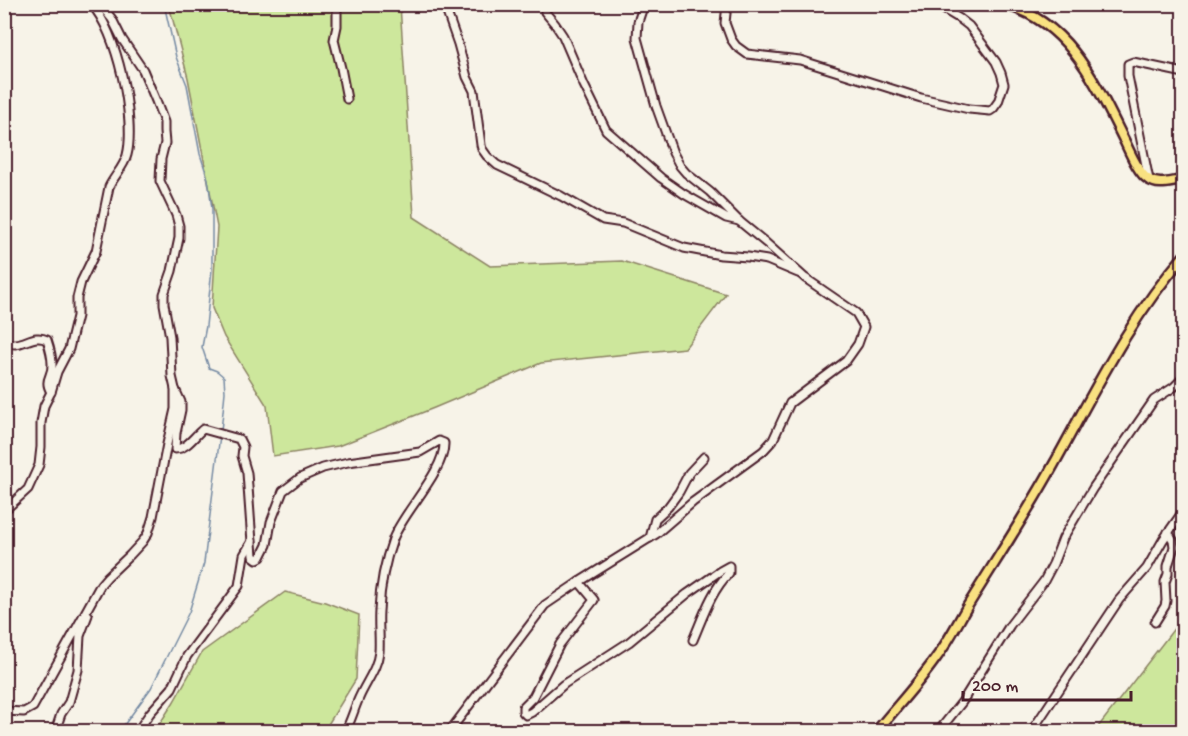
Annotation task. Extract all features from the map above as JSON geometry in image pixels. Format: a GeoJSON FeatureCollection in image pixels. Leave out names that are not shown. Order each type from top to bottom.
{"type":"FeatureCollection","features":[{"type":"Feature","properties":{"kind":"main road"},"geometry":{"type":"LineString","coordinates":[[1002,4],[1035,17],[1075,53],[1095,81],[1130,153],[1144,176],[1156,183],[1184,180]]}},
{"type":"Feature","properties":{"kind":"main road"},"geometry":{"type":"LineString","coordinates":[[876,732],[946,644],[1053,465],[1115,353],[1142,310],[1184,256]]}},
{"type":"Feature","properties":{"kind":"street"},"geometry":{"type":"LineString","coordinates":[[4,512],[28,489],[37,471],[41,459],[44,406],[69,349],[77,316],[77,298],[81,282],[96,251],[109,187],[123,165],[129,145],[128,110],[124,84],[110,36],[101,17],[91,4]]}},
{"type":"Feature","properties":{"kind":"street"},"geometry":{"type":"LineString","coordinates":[[100,4],[112,19],[122,39],[143,70],[164,122],[165,143],[161,159],[160,181],[179,226],[176,252],[164,294],[172,376],[181,402],[175,449],[185,447],[203,429],[239,439],[243,447],[242,456],[247,473],[253,556],[257,559],[261,557],[267,545],[271,522],[283,491],[300,478],[323,468],[348,462],[420,452],[439,441],[444,443],[438,465],[397,528],[389,550],[379,608],[379,654],[373,673],[363,688],[345,732]]}},
{"type":"Feature","properties":{"kind":"street"},"geometry":{"type":"LineString","coordinates":[[337,4],[337,26],[334,40],[347,99]]}},
{"type":"Feature","properties":{"kind":"street"},"geometry":{"type":"LineString","coordinates":[[444,4],[467,77],[474,91],[482,149],[491,161],[603,220],[623,223],[684,248],[767,260],[797,273],[856,313],[864,327],[858,344],[846,361],[790,403],[773,440],[763,451],[693,502],[650,538],[545,605],[449,732]]}},
{"type":"Feature","properties":{"kind":"street"},"geometry":{"type":"LineString","coordinates":[[644,4],[638,22],[637,38],[656,106],[673,153],[686,173],[805,278]]}},
{"type":"Feature","properties":{"kind":"street"},"geometry":{"type":"LineString","coordinates":[[727,4],[725,23],[730,39],[747,54],[800,60],[921,98],[969,109],[990,111],[998,102],[1004,84],[996,62],[969,26],[934,4]]}},
{"type":"Feature","properties":{"kind":"street"},"geometry":{"type":"LineString","coordinates":[[544,12],[563,36],[606,130],[684,195],[720,215],[739,221]]}},
{"type":"Feature","properties":{"kind":"street"},"geometry":{"type":"LineString","coordinates":[[1149,180],[1128,76],[1128,64],[1134,62],[1184,73]]}},
{"type":"Feature","properties":{"kind":"street"},"geometry":{"type":"LineString","coordinates":[[4,342],[14,344],[38,337],[47,340],[52,364],[47,384],[51,392]]}},
{"type":"Feature","properties":{"kind":"street"},"geometry":{"type":"LineString","coordinates":[[938,732],[962,702],[1010,625],[1044,581],[1063,538],[1093,488],[1155,400],[1184,377]]}},
{"type":"Feature","properties":{"kind":"street"},"geometry":{"type":"LineString","coordinates":[[4,711],[24,712],[33,707],[107,577],[148,534],[175,409],[175,389]]}},
{"type":"Feature","properties":{"kind":"street"},"geometry":{"type":"LineString","coordinates":[[650,538],[655,519],[680,492],[689,473],[704,457]]}},
{"type":"Feature","properties":{"kind":"street"},"geometry":{"type":"LineString","coordinates":[[1031,732],[1119,600],[1147,568],[1184,510]]}},
{"type":"Feature","properties":{"kind":"street"},"geometry":{"type":"LineString","coordinates":[[1155,622],[1165,606],[1165,582],[1174,547],[1168,532]]}},
{"type":"Feature","properties":{"kind":"street"},"geometry":{"type":"LineString","coordinates":[[136,732],[172,688],[187,656],[239,586],[244,555],[252,541]]}},
{"type":"Feature","properties":{"kind":"street"},"geometry":{"type":"LineString","coordinates":[[579,582],[594,600],[560,644],[533,697],[523,707],[526,715],[564,684],[629,642],[687,594],[729,567],[729,573],[721,581],[712,597],[693,640]]}},
{"type":"Feature","properties":{"kind":"street"},"geometry":{"type":"LineString","coordinates":[[55,732],[61,714],[69,702],[78,670],[80,636],[91,604]]}},
{"type":"Feature","properties":{"kind":"street"},"geometry":{"type":"LineString","coordinates":[[414,732],[418,729],[423,732]]}},
{"type":"Feature","properties":{"kind":"green space"},"geometry":{"type":"Polygon","coordinates":[[[169,5],[400,5],[414,217],[490,266],[622,261],[726,294],[685,348],[541,363],[338,446],[273,456],[267,406],[224,337],[212,308],[217,227],[188,78],[169,5]]]}},
{"type":"Feature","properties":{"kind":"green space"},"geometry":{"type":"Polygon","coordinates":[[[285,592],[325,602],[359,615],[356,679],[324,731],[155,731],[202,652],[285,592]]]}},
{"type":"Feature","properties":{"kind":"green space"},"geometry":{"type":"Polygon","coordinates":[[[1183,617],[1183,731],[1095,731],[1183,617]]]}},
{"type":"Feature","properties":{"kind":"waterway"},"geometry":{"type":"LineString","coordinates":[[164,4],[176,57],[187,85],[200,154],[208,179],[212,209],[212,269],[202,347],[209,368],[224,377],[225,392],[221,431]]}},
{"type":"Feature","properties":{"kind":"waterway"},"geometry":{"type":"LineString","coordinates":[[119,732],[151,688],[189,612],[204,563],[220,435]]}}]}
